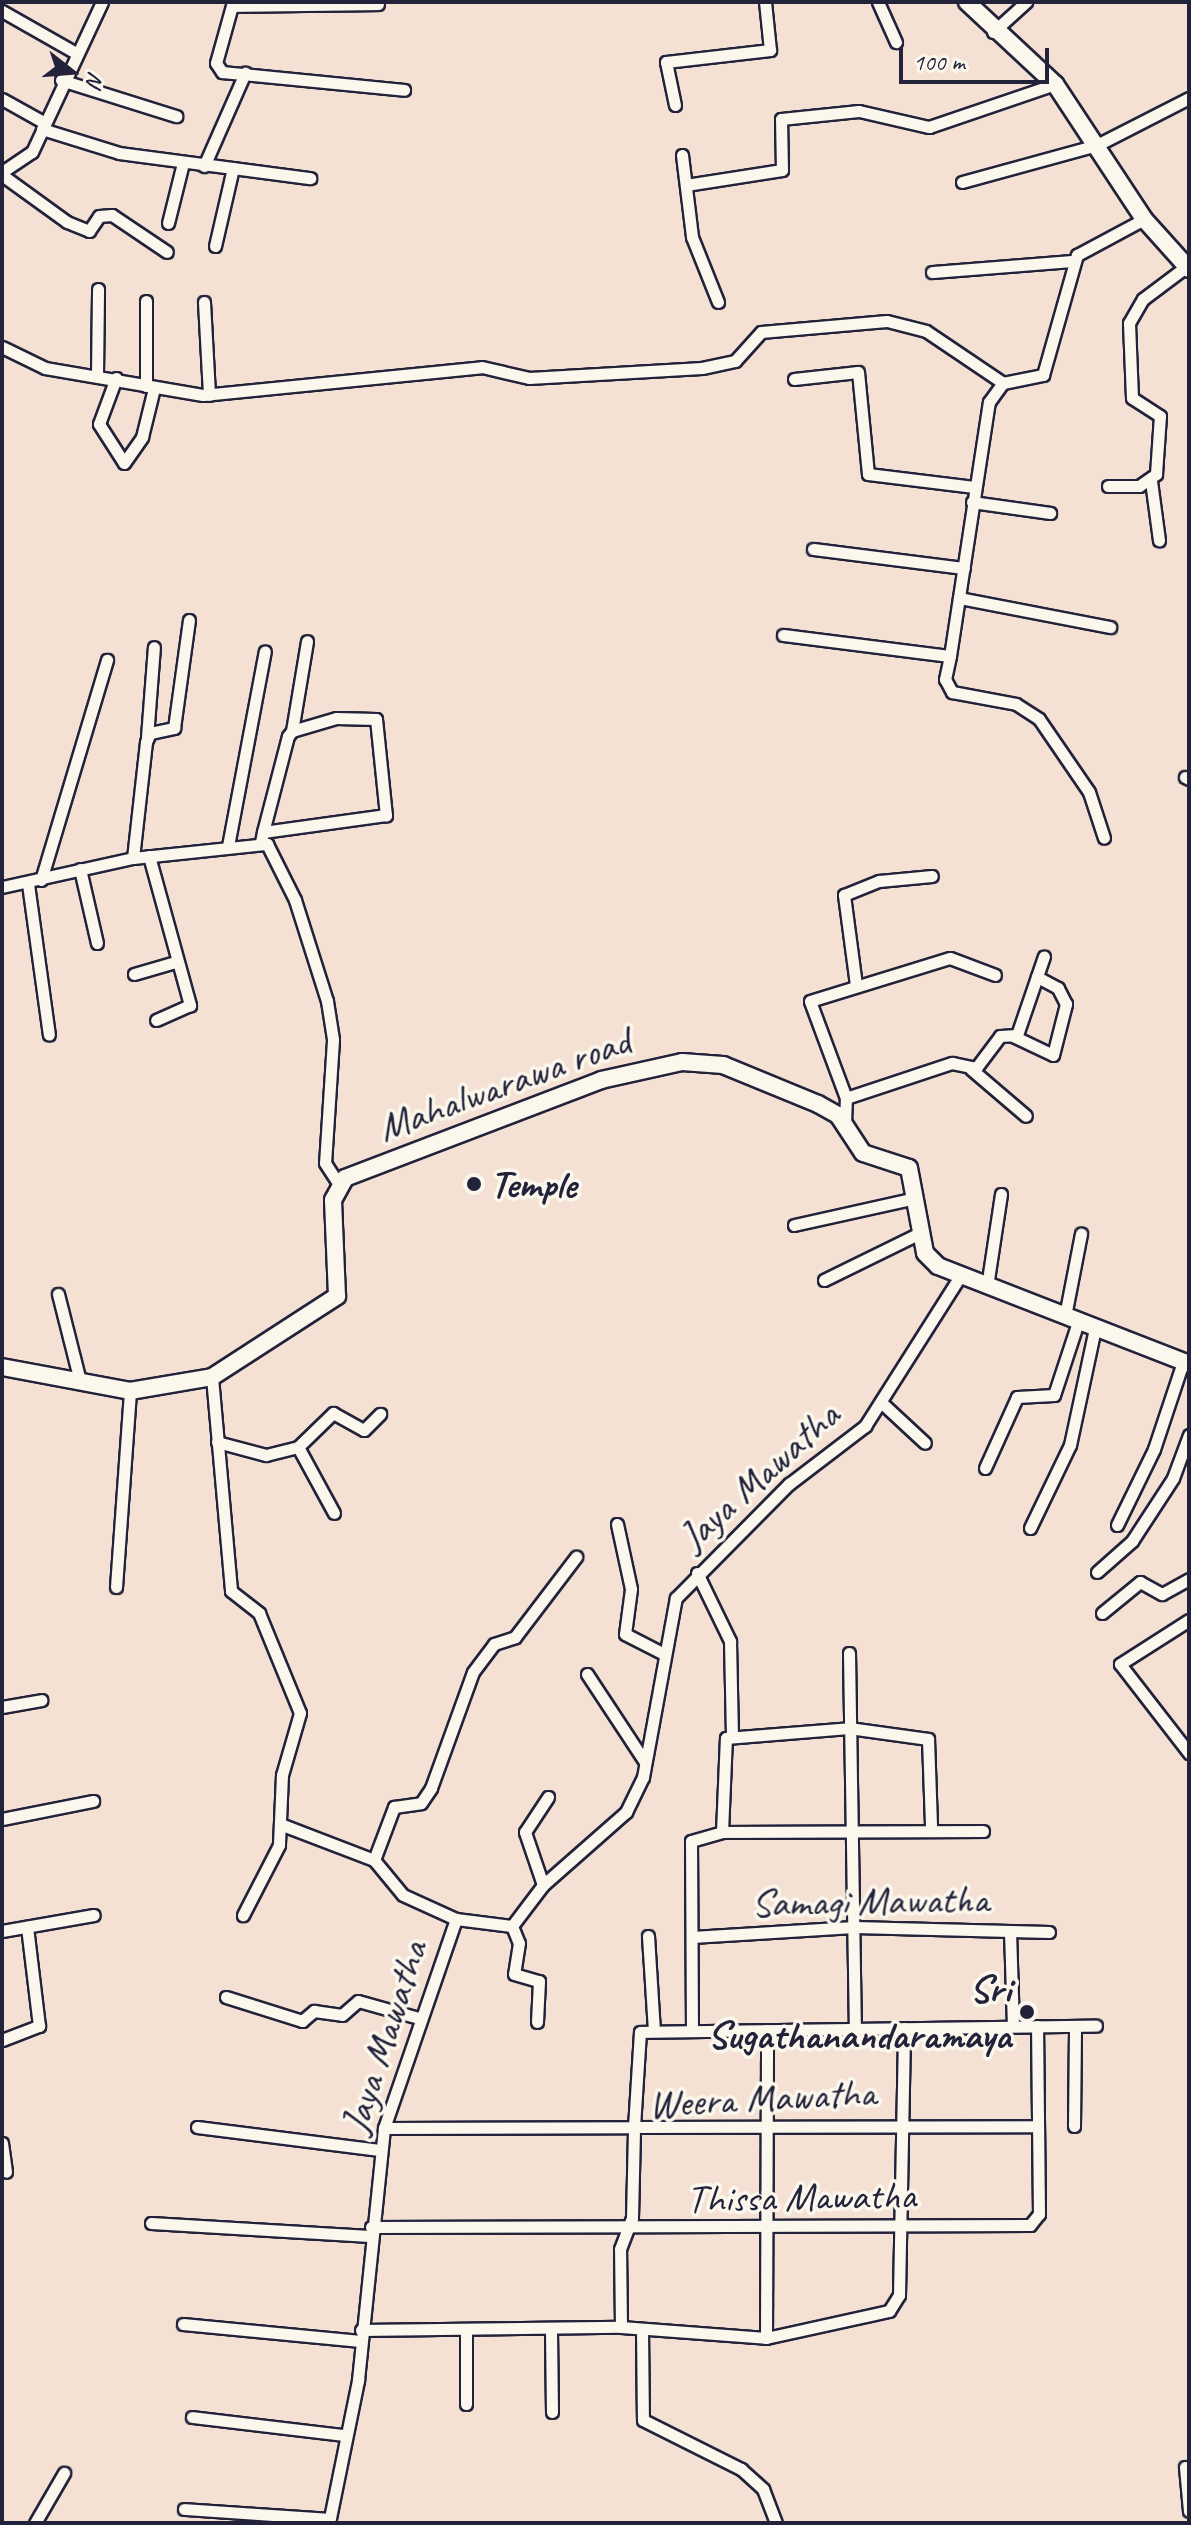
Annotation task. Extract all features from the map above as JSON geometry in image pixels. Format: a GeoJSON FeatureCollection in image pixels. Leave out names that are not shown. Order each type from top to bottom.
{"type":"FeatureCollection","features":[{"type":"Feature","properties":{"kind":"street"},"geometry":{"type":"LineString","coordinates":[[102,2],[24,160],[2,173],[67,222],[89,231],[99,216],[112,215],[167,252]]}},
{"type":"Feature","properties":{"kind":"street"},"geometry":{"type":"LineString","coordinates":[[675,105],[666,62],[770,50],[765,2]]}},
{"type":"Feature","properties":{"kind":"street"},"geometry":{"type":"LineString","coordinates":[[878,2],[896,42]]}},
{"type":"Feature","properties":{"kind":"street"},"geometry":{"type":"LineString","coordinates":[[967,2],[993,32],[1055,84],[1144,219],[1188,267],[1143,299],[1129,323],[1132,398],[1160,416],[1151,481],[1159,540]]}},
{"type":"Feature","properties":{"kind":"street"},"geometry":{"type":"LineString","coordinates":[[993,32],[1026,2]]}},
{"type":"Feature","properties":{"kind":"street"},"geometry":{"type":"LineString","coordinates":[[378,4],[232,4],[216,63],[222,72],[404,90]]}},
{"type":"Feature","properties":{"kind":"street"},"geometry":{"type":"LineString","coordinates":[[2,11],[76,53]]}},
{"type":"Feature","properties":{"kind":"street"},"geometry":{"type":"LineString","coordinates":[[204,166],[245,73]]}},
{"type":"Feature","properties":{"kind":"street"},"geometry":{"type":"LineString","coordinates":[[61,80],[176,116]]}},
{"type":"Feature","properties":{"kind":"street"},"geometry":{"type":"LineString","coordinates":[[686,185],[782,170],[781,119],[859,111],[929,127],[1055,84]]}},
{"type":"Feature","properties":{"kind":"street"},"geometry":{"type":"LineString","coordinates":[[962,182],[1097,145],[1189,98]]}},
{"type":"Feature","properties":{"kind":"street"},"geometry":{"type":"LineString","coordinates":[[2,99],[43,126],[183,163],[310,178]]}},
{"type":"Feature","properties":{"kind":"street"},"geometry":{"type":"LineString","coordinates":[[682,155],[692,237],[718,302]]}},
{"type":"Feature","properties":{"kind":"street"},"geometry":{"type":"LineString","coordinates":[[168,223],[183,163]]}},
{"type":"Feature","properties":{"kind":"street"},"geometry":{"type":"LineString","coordinates":[[215,246],[233,168]]}},
{"type":"Feature","properties":{"kind":"street"},"geometry":{"type":"LineString","coordinates":[[2,347],[45,368],[209,395],[482,367],[529,378],[702,368],[735,361],[761,332],[871,321],[917,326],[1003,383],[1039,379],[1048,367],[1073,261],[1090,244],[1144,219]]}},
{"type":"Feature","properties":{"kind":"street"},"geometry":{"type":"LineString","coordinates":[[932,272],[1073,261]]}},
{"type":"Feature","properties":{"kind":"street"},"geometry":{"type":"LineString","coordinates":[[97,375],[98,289]]}},
{"type":"Feature","properties":{"kind":"street"},"geometry":{"type":"LineString","coordinates":[[116,378],[99,424],[124,463],[142,437],[150,387],[146,301]]}},
{"type":"Feature","properties":{"kind":"street"},"geometry":{"type":"LineString","coordinates":[[204,302],[209,395]]}},
{"type":"Feature","properties":{"kind":"street"},"geometry":{"type":"LineString","coordinates":[[794,379],[858,372],[868,474],[974,487]]}},
{"type":"Feature","properties":{"kind":"street"},"geometry":{"type":"LineString","coordinates":[[1003,383],[984,417],[964,568],[945,679],[952,692],[1016,704],[1039,719],[1089,792],[1104,838]]}},
{"type":"Feature","properties":{"kind":"street"},"geometry":{"type":"LineString","coordinates":[[1108,486],[1151,481]]}},
{"type":"Feature","properties":{"kind":"street"},"geometry":{"type":"LineString","coordinates":[[972,502],[1050,513]]}},
{"type":"Feature","properties":{"kind":"street"},"geometry":{"type":"LineString","coordinates":[[813,549],[964,568]]}},
{"type":"Feature","properties":{"kind":"street"},"geometry":{"type":"LineString","coordinates":[[959,598],[1110,627]]}},
{"type":"Feature","properties":{"kind":"street"},"geometry":{"type":"LineString","coordinates":[[147,737],[174,728],[189,620]]}},
{"type":"Feature","properties":{"kind":"street"},"geometry":{"type":"LineString","coordinates":[[783,635],[950,656]]}},
{"type":"Feature","properties":{"kind":"street"},"geometry":{"type":"LineString","coordinates":[[262,837],[292,731],[307,641]]}},
{"type":"Feature","properties":{"kind":"street"},"geometry":{"type":"LineString","coordinates":[[133,858],[154,647]]}},
{"type":"Feature","properties":{"kind":"street"},"geometry":{"type":"LineString","coordinates":[[228,846],[265,651]]}},
{"type":"Feature","properties":{"kind":"street"},"geometry":{"type":"LineString","coordinates":[[41,880],[107,660]]}},
{"type":"Feature","properties":{"kind":"street"},"geometry":{"type":"LineString","coordinates":[[2,887],[28,884],[133,858],[228,846],[388,811],[376,719],[336,718],[292,731]]}},
{"type":"Feature","properties":{"kind":"street"},"geometry":{"type":"LineString","coordinates":[[262,837],[274,853],[295,900],[327,1001],[333,1040],[325,1163],[338,1183]]}},
{"type":"Feature","properties":{"kind":"street"},"geometry":{"type":"LineString","coordinates":[[149,856],[175,962],[190,1005],[156,1020]]}},
{"type":"Feature","properties":{"kind":"street"},"geometry":{"type":"LineString","coordinates":[[80,869],[97,943]]}},
{"type":"Feature","properties":{"kind":"street"},"geometry":{"type":"LineString","coordinates":[[856,985],[844,895],[879,881],[932,876]]}},
{"type":"Feature","properties":{"kind":"street"},"geometry":{"type":"LineString","coordinates":[[28,884],[49,1035]]}},
{"type":"Feature","properties":{"kind":"street"},"geometry":{"type":"LineString","coordinates":[[1013,1036],[1044,956]]}},
{"type":"Feature","properties":{"kind":"street"},"geometry":{"type":"LineString","coordinates":[[845,1124],[846,1098],[808,1005],[856,985],[950,958],[995,975]]}},
{"type":"Feature","properties":{"kind":"street"},"geometry":{"type":"LineString","coordinates":[[134,974],[175,962]]}},
{"type":"Feature","properties":{"kind":"street"},"geometry":{"type":"LineString","coordinates":[[971,1069],[1000,1036],[1013,1036],[1053,1055],[1066,1004],[1058,988],[1037,977]]}},
{"type":"Feature","properties":{"kind":"street"},"geometry":{"type":"LineString","coordinates":[[846,1098],[952,1063],[971,1069],[1026,1116]]}},
{"type":"Feature","properties":{"kind":"street","name":"Mahalwarawa road"},"geometry":{"type":"LineString","coordinates":[[2,1367],[130,1391],[212,1377],[337,1296],[338,1183],[601,1080],[664,1064],[741,1071],[832,1110],[863,1153],[909,1168],[931,1261],[988,1280],[1071,1319],[1186,1363]]}},
{"type":"Feature","properties":{"kind":"street"},"geometry":{"type":"LineString","coordinates":[[988,1280],[1001,1194]]}},
{"type":"Feature","properties":{"kind":"street"},"geometry":{"type":"LineString","coordinates":[[794,1225],[916,1198]]}},
{"type":"Feature","properties":{"kind":"street"},"geometry":{"type":"LineString","coordinates":[[824,1280],[922,1232]]}},
{"type":"Feature","properties":{"kind":"street"},"geometry":{"type":"LineString","coordinates":[[985,1468],[1017,1397],[1054,1395],[1071,1319],[1081,1234]]}},
{"type":"Feature","properties":{"kind":"street","name":"Jaya Mawatha"},"geometry":{"type":"LineString","coordinates":[[329,2521],[360,2336],[384,2128],[419,2018],[456,1919],[512,1926],[543,1885],[626,1812],[645,1762],[672,1604],[697,1573],[883,1404],[962,1273]]}},
{"type":"Feature","properties":{"kind":"street"},"geometry":{"type":"LineString","coordinates":[[58,1294],[80,1381]]}},
{"type":"Feature","properties":{"kind":"street"},"geometry":{"type":"LineString","coordinates":[[1030,1528],[1070,1445],[1095,1328]]}},
{"type":"Feature","properties":{"kind":"street"},"geometry":{"type":"LineString","coordinates":[[1117,1525],[1154,1449],[1186,1363]]}},
{"type":"Feature","properties":{"kind":"street"},"geometry":{"type":"LineString","coordinates":[[212,1377],[231,1591],[259,1613],[300,1713],[282,1775],[280,1824],[269,1875],[243,1915]]}},
{"type":"Feature","properties":{"kind":"street"},"geometry":{"type":"LineString","coordinates":[[116,1587],[130,1391]]}},
{"type":"Feature","properties":{"kind":"street"},"geometry":{"type":"LineString","coordinates":[[883,1404],[925,1443]]}},
{"type":"Feature","properties":{"kind":"street"},"geometry":{"type":"LineString","coordinates":[[217,1442],[266,1455],[298,1447],[333,1413],[364,1430],[380,1414]]}},
{"type":"Feature","properties":{"kind":"street"},"geometry":{"type":"LineString","coordinates":[[1097,1572],[1132,1541],[1173,1478],[1189,1435]]}},
{"type":"Feature","properties":{"kind":"street"},"geometry":{"type":"LineString","coordinates":[[298,1447],[334,1513]]}},
{"type":"Feature","properties":{"kind":"street"},"geometry":{"type":"LineString","coordinates":[[617,1524],[631,1589],[625,1634],[662,1653]]}},
{"type":"Feature","properties":{"kind":"street"},"geometry":{"type":"LineString","coordinates":[[374,1860],[394,1807],[421,1803],[431,1788],[473,1672],[494,1644],[515,1637],[576,1557]]}},
{"type":"Feature","properties":{"kind":"street"},"geometry":{"type":"LineString","coordinates":[[697,1573],[730,1641],[732,1733],[723,1746],[722,1832]]}},
{"type":"Feature","properties":{"kind":"street"},"geometry":{"type":"LineString","coordinates":[[1102,1613],[1140,1582],[1162,1594],[1189,1579]]}},
{"type":"Feature","properties":{"kind":"street"},"geometry":{"type":"LineString","coordinates":[[1189,1620],[1120,1664],[1189,1753]]}},
{"type":"Feature","properties":{"kind":"street"},"geometry":{"type":"LineString","coordinates":[[849,1653],[855,2028]]}},
{"type":"Feature","properties":{"kind":"street"},"geometry":{"type":"LineString","coordinates":[[587,1674],[645,1762]]}},
{"type":"Feature","properties":{"kind":"street"},"geometry":{"type":"LineString","coordinates":[[2,1707],[41,1700]]}},
{"type":"Feature","properties":{"kind":"street"},"geometry":{"type":"LineString","coordinates":[[732,1733],[849,1728],[928,1739],[931,1827]]}},
{"type":"Feature","properties":{"kind":"street"},"geometry":{"type":"LineString","coordinates":[[543,1885],[525,1832],[548,1797]]}},
{"type":"Feature","properties":{"kind":"street"},"geometry":{"type":"LineString","coordinates":[[2,1819],[93,1801]]}},
{"type":"Feature","properties":{"kind":"street"},"geometry":{"type":"LineString","coordinates":[[280,1824],[374,1860],[403,1895],[456,1919]]}},
{"type":"Feature","properties":{"kind":"street","name":"Weera Mawatha"},"geometry":{"type":"LineString","coordinates":[[692,2031],[691,1841],[722,1832],[931,1827],[983,1831]]}},
{"type":"Feature","properties":{"kind":"street"},"geometry":{"type":"LineString","coordinates":[[2,1931],[94,1915]]}},
{"type":"Feature","properties":{"kind":"street"},"geometry":{"type":"LineString","coordinates":[[512,1926],[519,1943],[514,1974],[539,1981],[537,2022]]}},
{"type":"Feature","properties":{"kind":"street"},"geometry":{"type":"LineString","coordinates":[[2,2040],[39,2026],[27,1927]]}},
{"type":"Feature","properties":{"kind":"street","name":"Samagi Mawatha"},"geometry":{"type":"LineString","coordinates":[[692,1937],[854,1927],[1049,1932]]}},
{"type":"Feature","properties":{"kind":"street"},"geometry":{"type":"LineString","coordinates":[[1010,1931],[1013,2025]]}},
{"type":"Feature","properties":{"kind":"street"},"geometry":{"type":"LineString","coordinates":[[648,1936],[654,2031]]}},
{"type":"Feature","properties":{"kind":"street"},"geometry":{"type":"LineString","coordinates":[[226,1997],[302,2021],[314,2011],[342,2015],[358,2001],[419,2018]]}},
{"type":"Feature","properties":{"kind":"street","name":"Thissa Mawatha"},"geometry":{"type":"LineString","coordinates":[[151,2223],[370,2232],[769,2231],[1030,2225],[1039,2214],[1037,2026]]}},
{"type":"Feature","properties":{"kind":"street"},"geometry":{"type":"LineString","coordinates":[[1074,2126],[1075,2026]]}},
{"type":"Feature","properties":{"kind":"street"},"geometry":{"type":"LineString","coordinates":[[384,2128],[634,2127],[635,2038],[654,2031],[1096,2026]]}},
{"type":"Feature","properties":{"kind":"street"},"geometry":{"type":"LineString","coordinates":[[183,2324],[360,2336],[466,2329],[551,2331],[621,2327],[766,2338],[889,2311],[899,2295],[904,2028]]}},
{"type":"Feature","properties":{"kind":"street"},"geometry":{"type":"LineString","coordinates":[[766,2338],[769,2231],[767,2030]]}},
{"type":"Feature","properties":{"kind":"street","name":"Weera Mawatha"},"geometry":{"type":"LineString","coordinates":[[621,2327],[634,2127],[1038,2126]]}},
{"type":"Feature","properties":{"kind":"street"},"geometry":{"type":"LineString","coordinates":[[197,2127],[380,2150]]}},
{"type":"Feature","properties":{"kind":"street"},"geometry":{"type":"LineString","coordinates":[[2,2143],[6,2172]]}},
{"type":"Feature","properties":{"kind":"street"},"geometry":{"type":"LineString","coordinates":[[466,2329],[466,2404]]}},
{"type":"Feature","properties":{"kind":"street"},"geometry":{"type":"LineString","coordinates":[[642,2329],[643,2420],[741,2469],[763,2489],[776,2523]]}},
{"type":"Feature","properties":{"kind":"street"},"geometry":{"type":"LineString","coordinates":[[551,2331],[552,2412]]}},
{"type":"Feature","properties":{"kind":"street"},"geometry":{"type":"LineString","coordinates":[[192,2417],[343,2435]]}},
{"type":"Feature","properties":{"kind":"street"},"geometry":{"type":"LineString","coordinates":[[1185,2467],[1189,2511]]}},
{"type":"Feature","properties":{"kind":"street"},"geometry":{"type":"LineString","coordinates":[[35,2523],[64,2473]]}},
{"type":"Feature","properties":{"kind":"street"},"geometry":{"type":"LineString","coordinates":[[184,2509],[329,2521]]}},
{"type":"Feature","properties":{"kind":"place","name":"Temple"},"geometry":{"type":"Point","coordinates":[474,1184]}},
{"type":"Feature","properties":{"kind":"place","name":"Sri Sugathanandaramaya"},"geometry":{"type":"Point","coordinates":[1027,2012]}}]}
